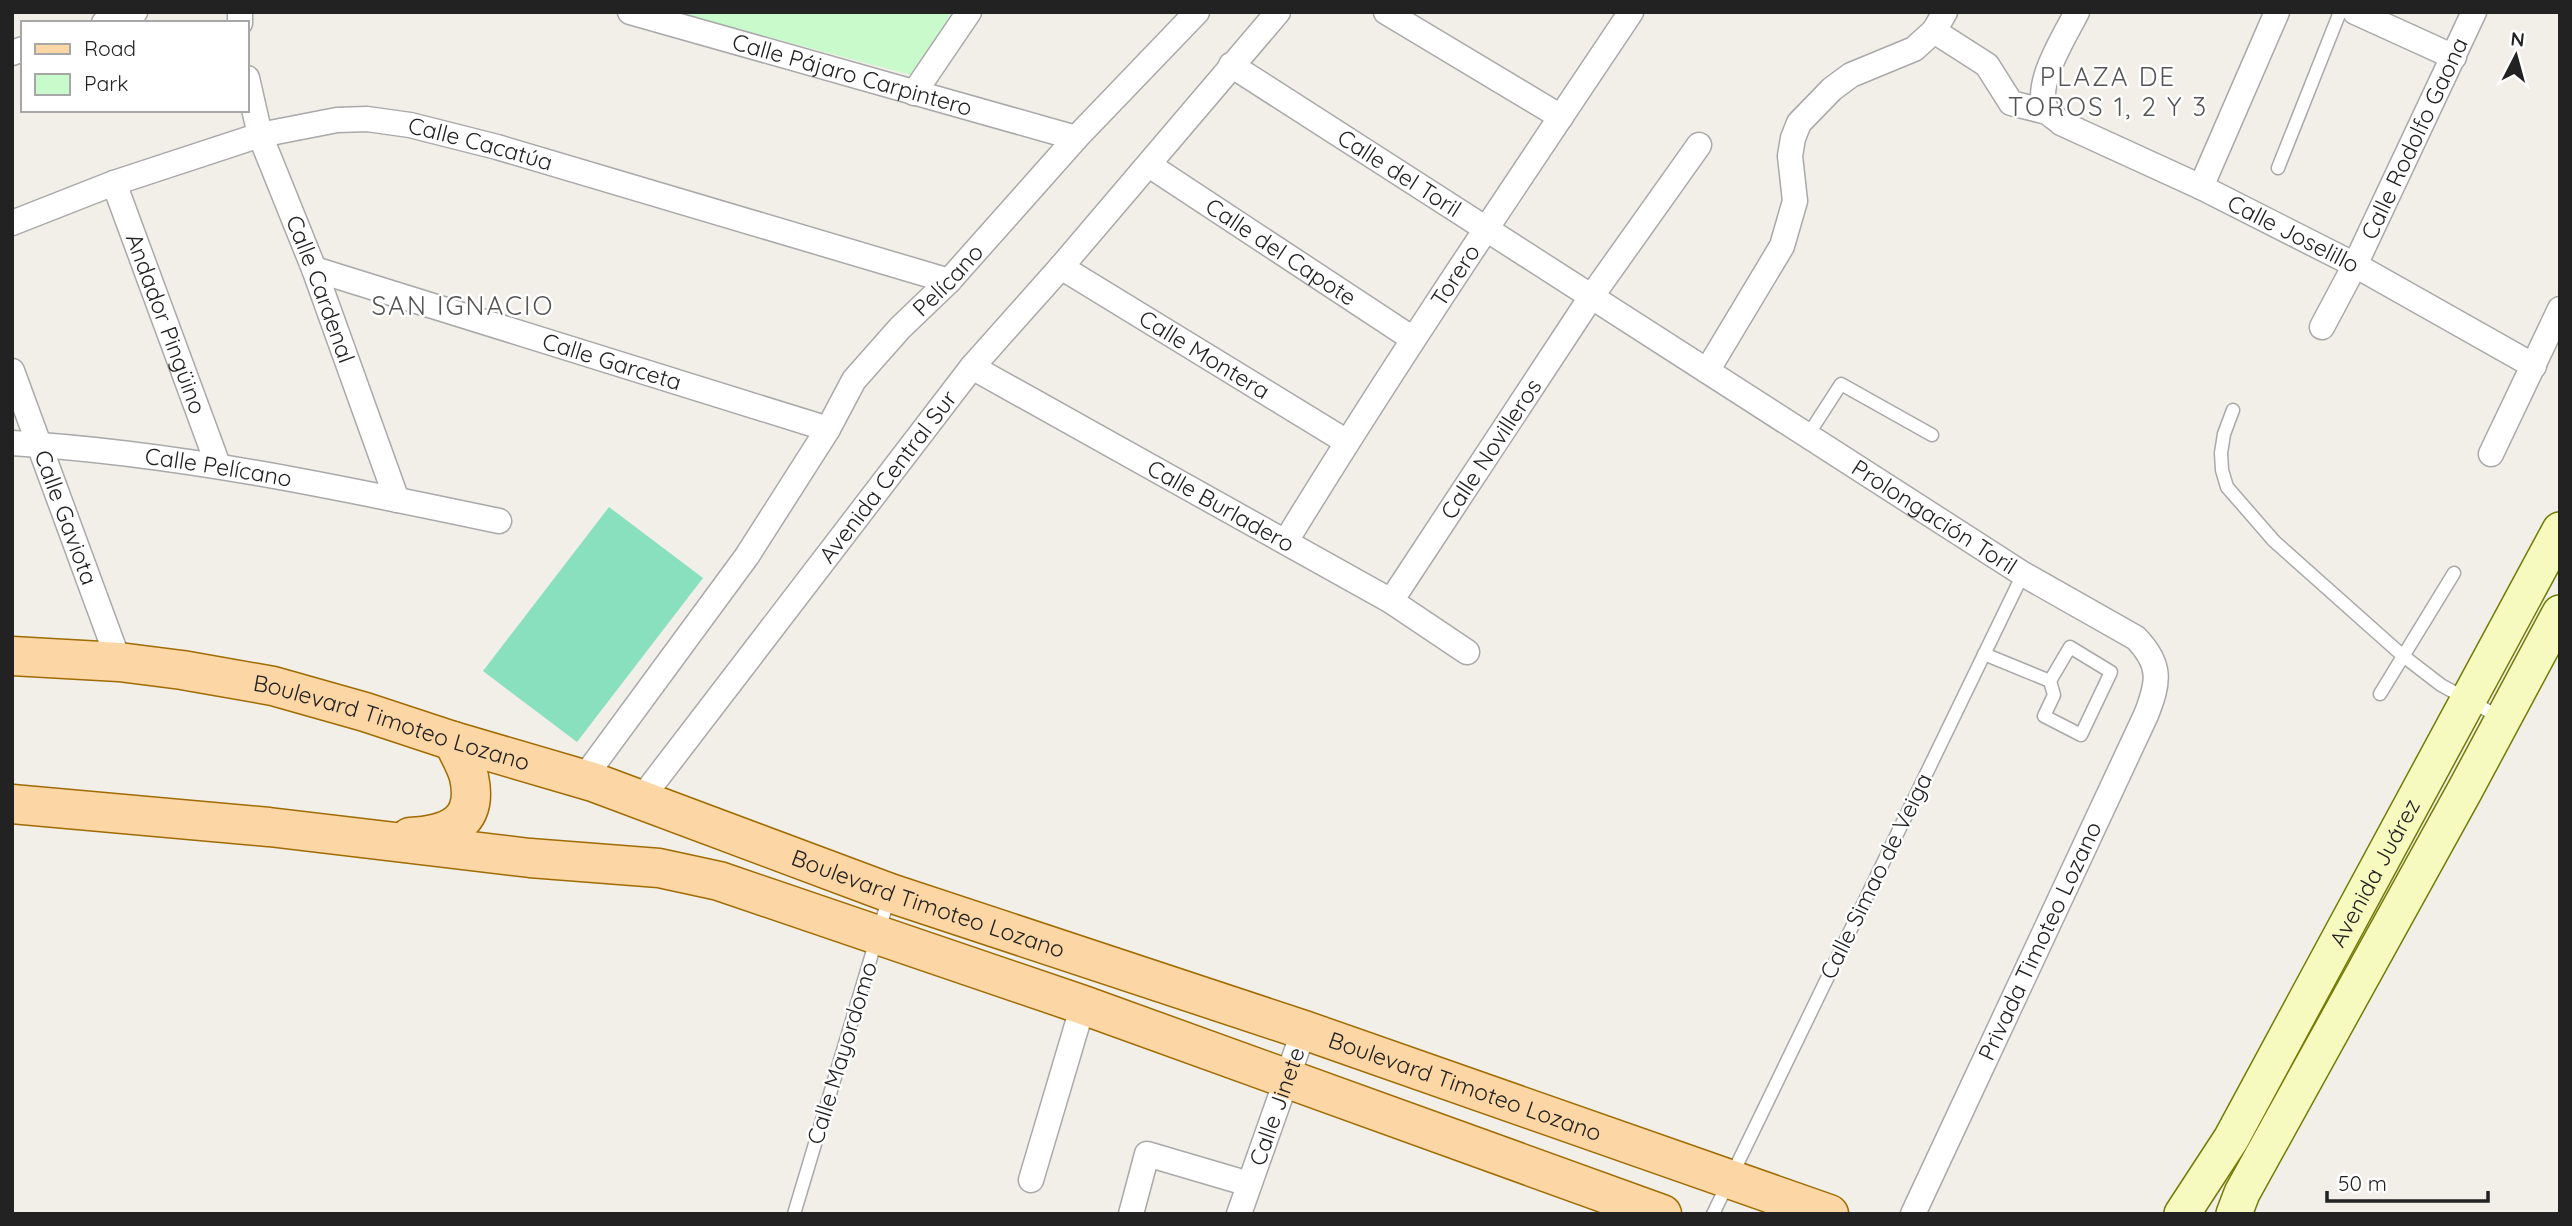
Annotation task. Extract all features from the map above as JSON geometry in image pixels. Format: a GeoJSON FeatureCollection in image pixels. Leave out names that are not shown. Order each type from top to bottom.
{"type":"FeatureCollection","features":[{"type":"Feature","properties":{"kind":"main road","name":"Avenida Juárez"},"geometry":{"type":"LineString","coordinates":[[2182,1214],[2231,1139],[2560,530]]}},
{"type":"Feature","properties":{"kind":"main road","name":"Avenida Juárez"},"geometry":{"type":"LineString","coordinates":[[2234,1214],[2242,1193],[2560,613]]}},
{"type":"Feature","properties":{"kind":"main road","name":"Boulevard Timoteo Lozano"},"geometry":{"type":"LineString","coordinates":[[12,656],[118,662],[182,670],[273,686],[365,712],[609,788],[890,893],[1304,1030],[1829,1214]]}},
{"type":"Feature","properties":{"kind":"main road"},"geometry":{"type":"LineString","coordinates":[[373,840],[430,836],[446,832],[462,821],[471,801],[469,776],[453,741]]}},
{"type":"Feature","properties":{"kind":"main road","name":"Boulevard Timoteo Lozano"},"geometry":{"type":"LineString","coordinates":[[12,804],[269,827],[530,858],[659,869],[719,881],[1083,1005],[1662,1214]]}},
{"type":"Feature","properties":{"kind":"main road"},"geometry":{"type":"LineString","coordinates":[[1404,1121],[1421,1071]]}},
{"type":"Feature","properties":{"kind":"street"},"geometry":{"type":"LineString","coordinates":[[110,21],[135,12]]}},
{"type":"Feature","properties":{"kind":"street","name":"Calle Pájaro Carpintero"},"geometry":{"type":"LineString","coordinates":[[630,12],[1076,138]]}},
{"type":"Feature","properties":{"kind":"street"},"geometry":{"type":"LineString","coordinates":[[914,93],[969,12]]}},
{"type":"Feature","properties":{"kind":"street","name":"Pelícano"},"geometry":{"type":"LineString","coordinates":[[609,788],[747,555],[828,429],[854,380],[900,328],[949,281],[1076,138],[1197,12]]}},
{"type":"Feature","properties":{"kind":"street","name":"Avenida Central Sur"},"geometry":{"type":"LineString","coordinates":[[609,788],[1149,165],[1278,12]]}},
{"type":"Feature","properties":{"kind":"street"},"geometry":{"type":"LineString","coordinates":[[1386,12],[1561,117]]}},
{"type":"Feature","properties":{"kind":"street","name":"Torero"},"geometry":{"type":"LineString","coordinates":[[1286,541],[1485,228],[1631,12]]}},
{"type":"Feature","properties":{"kind":"street"},"geometry":{"type":"LineString","coordinates":[[2047,112],[2042,96],[2048,70],[2077,12]]}},
{"type":"Feature","properties":{"kind":"street"},"geometry":{"type":"LineString","coordinates":[[2201,187],[2277,12]]}},
{"type":"Feature","properties":{"kind":"street"},"geometry":{"type":"LineString","coordinates":[[2355,12],[2454,57]]}},
{"type":"Feature","properties":{"kind":"street","name":"Calle Rodolfo Gaona"},"geometry":{"type":"LineString","coordinates":[[2322,327],[2355,265],[2474,12]]}},
{"type":"Feature","properties":{"kind":"street"},"geometry":{"type":"LineString","coordinates":[[1707,371],[1782,246],[1795,201],[1790,156],[1793,138],[1800,123],[1832,89],[1851,75],[1914,49],[1939,22]]}},
{"type":"Feature","properties":{"kind":"street","name":"Calle Joselillo"},"geometry":{"type":"LineString","coordinates":[[1939,22],[1987,65],[2011,103],[2047,112],[2061,123],[2201,187],[2355,265],[2534,366]]}},
{"type":"Feature","properties":{"kind":"street","name":"Calle del Toril"},"geometry":{"type":"LineString","coordinates":[[1231,65],[1707,371]]}},
{"type":"Feature","properties":{"kind":"street","name":"Calle Cardenal"},"geometry":{"type":"LineString","coordinates":[[248,82],[260,135],[314,268],[397,500]]}},
{"type":"Feature","properties":{"kind":"street","name":"Calle Cacatúa"},"geometry":{"type":"LineString","coordinates":[[12,223],[114,183],[260,135],[337,120],[367,120],[410,125],[496,147],[949,281]]}},
{"type":"Feature","properties":{"kind":"street","name":"Calle Novilleros"},"geometry":{"type":"LineString","coordinates":[[1391,601],[1591,297],[1699,145]]}},
{"type":"Feature","properties":{"kind":"street","name":"Calle del Capote"},"geometry":{"type":"LineString","coordinates":[[1149,165],[1413,339]]}},
{"type":"Feature","properties":{"kind":"street","name":"Andador Pingüino"},"geometry":{"type":"LineString","coordinates":[[114,183],[218,465]]}},
{"type":"Feature","properties":{"kind":"street","name":"Calle Montera"},"geometry":{"type":"LineString","coordinates":[[1061,267],[1347,442]]}},
{"type":"Feature","properties":{"kind":"street","name":"Calle Garceta"},"geometry":{"type":"LineString","coordinates":[[314,268],[828,429]]}},
{"type":"Feature","properties":{"kind":"street"},"geometry":{"type":"LineString","coordinates":[[2491,454],[2560,309]]}},
{"type":"Feature","properties":{"kind":"street","name":"Calle Burladero"},"geometry":{"type":"LineString","coordinates":[[972,367],[1391,601],[1467,652]]}},
{"type":"Feature","properties":{"kind":"street","name":"Calle Gaviota"},"geometry":{"type":"LineString","coordinates":[[12,371],[118,662]]}},
{"type":"Feature","properties":{"kind":"street","name":"Prolongación Toril"},"geometry":{"type":"LineString","coordinates":[[1707,371],[2023,573],[2136,638],[2149,651],[2155,665]]}},
{"type":"Feature","properties":{"kind":"street","name":"Calle Pelícano"},"geometry":{"type":"LineString","coordinates":[[12,443],[112,451],[218,465],[499,521]]}},
{"type":"Feature","properties":{"kind":"street","name":"Privada Timoteo Lozano"},"geometry":{"type":"LineString","coordinates":[[1913,1214],[2146,715],[2154,696],[2155,665]]}},
{"type":"Feature","properties":{"kind":"street"},"geometry":{"type":"LineString","coordinates":[[1031,1180],[1083,1005]]}},
{"type":"Feature","properties":{"kind":"street","name":"Calle Jinete"},"geometry":{"type":"LineString","coordinates":[[1239,1214],[1304,1030]]}},
{"type":"Feature","properties":{"kind":"street"},"geometry":{"type":"LineString","coordinates":[[1131,1214],[1147,1154],[1249,1184]]}},
{"type":"Feature","properties":{"kind":"lane"},"geometry":{"type":"LineString","coordinates":[[2278,168],[2340,12]]}},
{"type":"Feature","properties":{"kind":"lane"},"geometry":{"type":"LineString","coordinates":[[1808,435],[1841,384],[1932,435]]}},
{"type":"Feature","properties":{"kind":"lane"},"geometry":{"type":"LineString","coordinates":[[2233,410],[2224,434],[2221,453],[2227,487],[2274,541],[2402,655],[2441,685],[2503,719]]}},
{"type":"Feature","properties":{"kind":"lane","name":"Calle Simao de Veiga"},"geometry":{"type":"LineString","coordinates":[[1713,1214],[2023,573]]}},
{"type":"Feature","properties":{"kind":"lane"},"geometry":{"type":"LineString","coordinates":[[2380,694],[2454,573]]}},
{"type":"Feature","properties":{"kind":"lane"},"geometry":{"type":"LineString","coordinates":[[2070,647],[2112,672],[2081,735],[2044,716],[2054,695],[2050,681],[2070,647]]}},
{"type":"Feature","properties":{"kind":"lane"},"geometry":{"type":"LineString","coordinates":[[1984,654],[2050,681]]}},
{"type":"Feature","properties":{"kind":"lane","name":"Calle Mayordomo"},"geometry":{"type":"LineString","coordinates":[[794,1214],[890,893]]}},
{"type":"Feature","properties":{"kind":"green space"},"geometry":{"type":"Polygon","coordinates":[[[675,12],[947,12],[951,13],[915,76],[675,12]]]}},
{"type":"Feature","properties":{"kind":"green space"},"geometry":{"type":"Polygon","coordinates":[[[609,507],[703,578],[577,742],[483,671],[609,507]]]}},
{"type":"Feature","properties":{"kind":"district","name":"PLAZA DE TOROS 1, 2 Y 3"},"geometry":{"type":"Point","coordinates":[2108,92]}},
{"type":"Feature","properties":{"kind":"district","name":"SAN IGNACIO"},"geometry":{"type":"Point","coordinates":[463,306]}}]}
